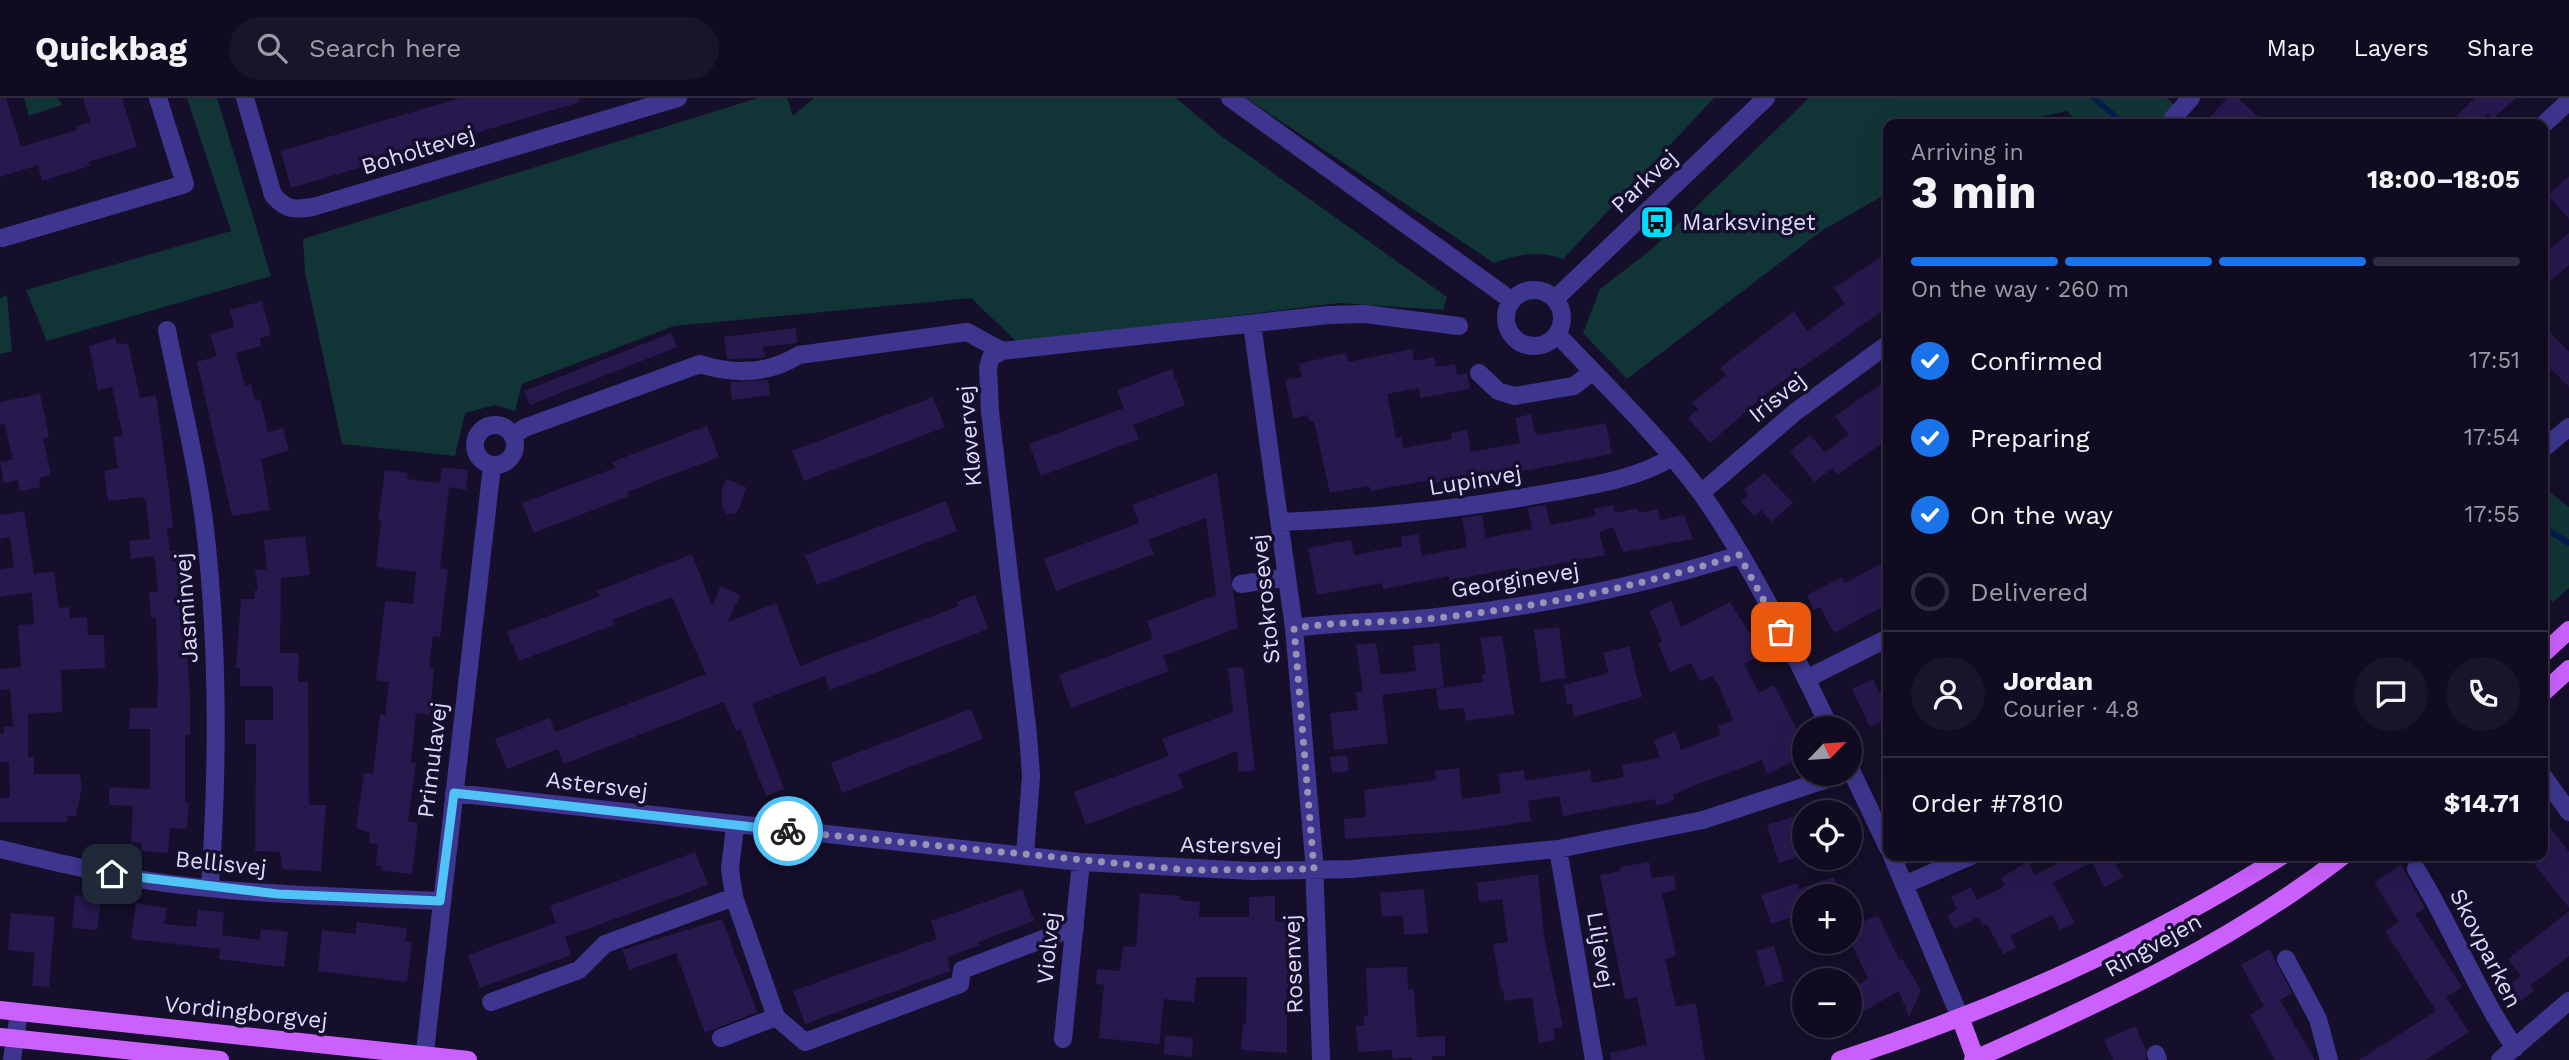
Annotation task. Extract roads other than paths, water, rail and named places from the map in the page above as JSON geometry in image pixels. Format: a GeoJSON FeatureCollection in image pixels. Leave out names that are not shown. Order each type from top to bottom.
{"type":"FeatureCollection","features":[{"type":"Feature","properties":{"kind":"main road"},"geometry":{"type":"LineString","coordinates":[[2548,650],[2569,631]]}},
{"type":"Feature","properties":{"kind":"main road"},"geometry":{"type":"LineString","coordinates":[[2548,688],[2569,669]]}},
{"type":"Feature","properties":{"kind":"main road","name":"Ringvejen"},"geometry":{"type":"LineString","coordinates":[[1960,1017],[2141,938],[2273,861]]}},
{"type":"Feature","properties":{"kind":"main road","name":"Ringvejen"},"geometry":{"type":"LineString","coordinates":[[1975,1060],[2091,1007],[2163,969],[2252,916],[2335,861]]}},
{"type":"Feature","properties":{"kind":"main road","name":"Vordingborgvej"},"geometry":{"type":"LineString","coordinates":[[0,1010],[424,1058],[468,1060]]}},
{"type":"Feature","properties":{"kind":"main road"},"geometry":{"type":"LineString","coordinates":[[1840,1060],[1960,1017],[1975,1060]]}},
{"type":"Feature","properties":{"kind":"main road"},"geometry":{"type":"LineString","coordinates":[[8,1038],[220,1060]]}},
{"type":"Feature","properties":{"kind":"street"},"geometry":{"type":"LineString","coordinates":[[2,238],[185,184],[158,98]]}},
{"type":"Feature","properties":{"kind":"street","name":"Boholtevej"},"geometry":{"type":"LineString","coordinates":[[245,98],[273,195],[283,206],[294,210],[313,207],[678,98]]}},
{"type":"Feature","properties":{"kind":"street"},"geometry":{"type":"LineString","coordinates":[[1230,98],[1511,300]]}},
{"type":"Feature","properties":{"kind":"street","name":"Parkvej"},"geometry":{"type":"LineString","coordinates":[[1555,299],[1766,98]]}},
{"type":"Feature","properties":{"kind":"street"},"geometry":{"type":"LineString","coordinates":[[2173,118],[2191,98]]}},
{"type":"Feature","properties":{"kind":"street"},"geometry":{"type":"LineString","coordinates":[[2548,120],[2569,101]]}},
{"type":"Feature","properties":{"kind":"street"},"geometry":{"type":"LineString","coordinates":[[1533,289],[1555,299],[1562,313],[1557,334],[1551,341],[1535,346],[1519,342],[1506,323],[1507,308],[1511,300],[1517,294],[1533,289]]}},
{"type":"Feature","properties":{"kind":"street"},"geometry":{"type":"LineString","coordinates":[[513,436],[524,428],[700,363],[727,372],[781,367],[799,355],[967,332],[1002,351],[1364,314],[1459,326]]}},
{"type":"Feature","properties":{"kind":"street","name":"Stokrosevej"},"geometry":{"type":"LineString","coordinates":[[1252,324],[1294,628],[1314,869]]}},
{"type":"Feature","properties":{"kind":"street","name":"Jasminvej"},"geometry":{"type":"LineString","coordinates":[[167,330],[205,527],[212,605],[216,748],[210,887]]}},
{"type":"Feature","properties":{"kind":"street"},"geometry":{"type":"LineString","coordinates":[[1557,334],[1701,493],[1739,555],[1824,716]]}},
{"type":"Feature","properties":{"kind":"street","name":"Irisvej"},"geometry":{"type":"LineString","coordinates":[[1701,493],[1794,413],[1883,348]]}},
{"type":"Feature","properties":{"kind":"street","name":"Kløvervej"},"geometry":{"type":"LineString","coordinates":[[1002,351],[991,357],[988,384],[1028,735],[1031,776],[1025,855]]}},
{"type":"Feature","properties":{"kind":"street"},"geometry":{"type":"LineString","coordinates":[[1479,373],[1498,391],[1514,396],[1574,386],[1592,372]]}},
{"type":"Feature","properties":{"kind":"street"},"geometry":{"type":"LineString","coordinates":[[494,425],[505,428],[513,436],[515,449],[510,459],[492,466],[476,454],[477,435],[494,425]]}},
{"type":"Feature","properties":{"kind":"street"},"geometry":{"type":"LineString","coordinates":[[2548,445],[2569,427]]}},
{"type":"Feature","properties":{"kind":"street","name":"Lupinvej"},"geometry":{"type":"LineString","coordinates":[[1281,522],[1423,513],[1505,501],[1639,474],[1671,458]]}},
{"type":"Feature","properties":{"kind":"street","name":"Primulavej"},"geometry":{"type":"LineString","coordinates":[[424,1058],[492,466]]}},
{"type":"Feature","properties":{"kind":"street","name":"Georginevej"},"geometry":{"type":"LineString","coordinates":[[1294,628],[1390,622],[1502,609],[1668,576],[1739,555]]}},
{"type":"Feature","properties":{"kind":"street"},"geometry":{"type":"LineString","coordinates":[[1241,584],[1287,577]]}},
{"type":"Feature","properties":{"kind":"street"},"geometry":{"type":"LineString","coordinates":[[1807,679],[1883,641]]}},
{"type":"Feature","properties":{"kind":"street"},"geometry":{"type":"LineString","coordinates":[[2548,783],[2569,812]]}},
{"type":"Feature","properties":{"kind":"street","name":"Astersvej"},"geometry":{"type":"LineString","coordinates":[[454,793],[735,826],[1081,862],[1186,870],[1352,869],[1558,849],[1703,820],[1804,786]]}},
{"type":"Feature","properties":{"kind":"street"},"geometry":{"type":"LineString","coordinates":[[1856,786],[1883,838]]}},
{"type":"Feature","properties":{"kind":"street"},"geometry":{"type":"LineString","coordinates":[[735,826],[730,869],[734,897],[776,1017],[805,1042],[960,984],[962,970],[1075,928]]}},
{"type":"Feature","properties":{"kind":"street","name":"Bellisvej"},"geometry":{"type":"LineString","coordinates":[[0,849],[121,876],[210,887],[278,894],[440,901]]}},
{"type":"Feature","properties":{"kind":"street","name":"Liljevej"},"geometry":{"type":"LineString","coordinates":[[1558,849],[1594,1060]]}},
{"type":"Feature","properties":{"kind":"street"},"geometry":{"type":"LineString","coordinates":[[1894,861],[1960,1017]]}},
{"type":"Feature","properties":{"kind":"street"},"geometry":{"type":"LineString","coordinates":[[1906,884],[1959,861]]}},
{"type":"Feature","properties":{"kind":"street","name":"Violvej"},"geometry":{"type":"LineString","coordinates":[[1063,1039],[1081,862]]}},
{"type":"Feature","properties":{"kind":"street","name":"Rosenvej"},"geometry":{"type":"LineString","coordinates":[[1314,869],[1321,1058]]}},
{"type":"Feature","properties":{"kind":"street","name":"Skovparken"},"geometry":{"type":"LineString","coordinates":[[2416,869],[2435,901],[2489,1011],[2515,1048]]}},
{"type":"Feature","properties":{"kind":"street"},"geometry":{"type":"LineString","coordinates":[[491,1002],[579,970],[605,944],[734,897]]}},
{"type":"Feature","properties":{"kind":"street"},"geometry":{"type":"LineString","coordinates":[[2286,959],[2318,1018],[2329,1060]]}},
{"type":"Feature","properties":{"kind":"street","name":"Skovparken"},"geometry":{"type":"LineString","coordinates":[[2500,1060],[2569,1001]]}},
{"type":"Feature","properties":{"kind":"street"},"geometry":{"type":"LineString","coordinates":[[12,1060],[8,1038],[19,1012]]}},
{"type":"Feature","properties":{"kind":"street"},"geometry":{"type":"LineString","coordinates":[[721,1038],[776,1017]]}},
{"type":"Feature","properties":{"kind":"waterway"},"geometry":{"type":"LineString","coordinates":[[2094,98],[2118,119]]}},
{"type":"Feature","properties":{"kind":"waterway"},"geometry":{"type":"LineString","coordinates":[[2548,530],[2569,543]]}},
{"type":"Feature","properties":{"kind":"place","name":"Marksvinget"},"geometry":{"type":"Point","coordinates":[1657,222]}}]}
